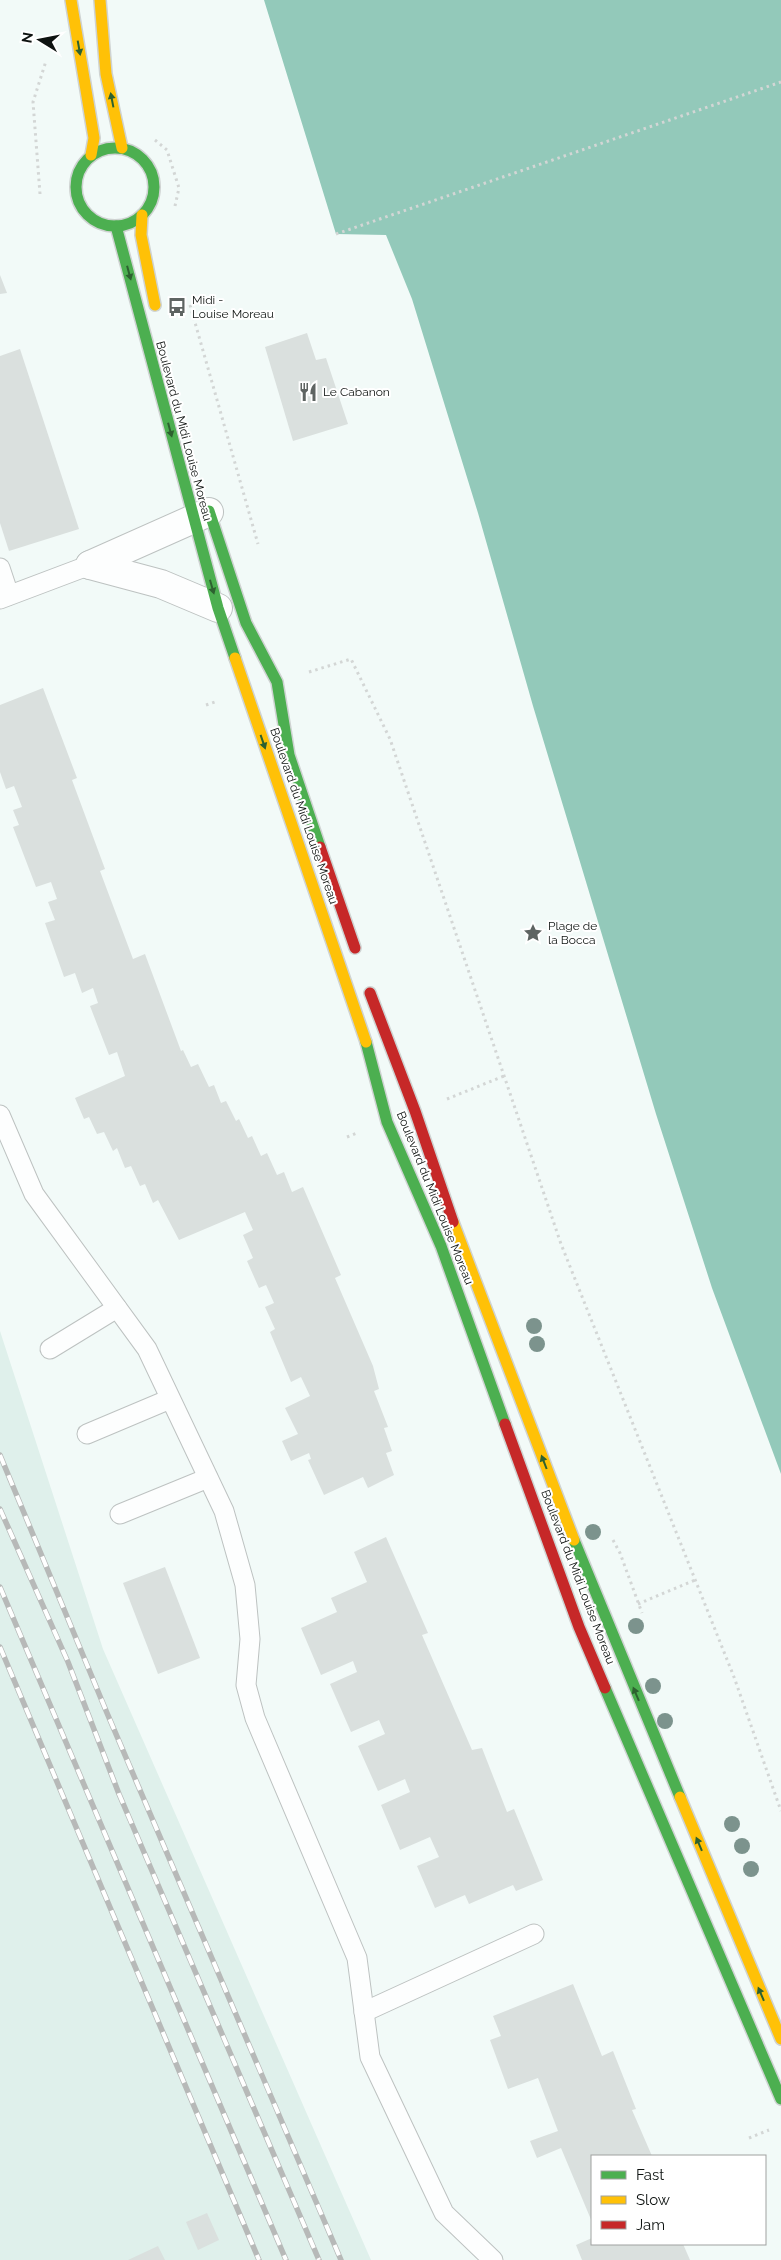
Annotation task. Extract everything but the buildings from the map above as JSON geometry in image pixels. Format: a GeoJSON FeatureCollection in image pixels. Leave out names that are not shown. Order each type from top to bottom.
{"type":"FeatureCollection","features":[{"type":"Feature","properties":{"kind":"main road"},"geometry":{"type":"LineString","coordinates":[[70,0],[94,138],[91,155]]}},
{"type":"Feature","properties":{"kind":"main road"},"geometry":{"type":"LineString","coordinates":[[100,0],[106,74],[122,148]]}},
{"type":"Feature","properties":{"kind":"main road"},"geometry":{"type":"LineString","coordinates":[[106,148],[122,148],[135,153],[146,162],[153,175],[154,189],[150,203],[142,215],[130,225],[102,224],[91,218],[82,208],[77,195],[76,182],[80,169],[91,155],[106,148]]}},
{"type":"Feature","properties":{"kind":"main road"},"geometry":{"type":"LineString","coordinates":[[142,215],[141,234],[158,320]]}},
{"type":"Feature","properties":{"kind":"main road","name":"Boulevard du Midi Louise Moreau"},"geometry":{"type":"LineString","coordinates":[[116,226],[203,511],[246,623],[277,682],[289,754],[360,962]]}},
{"type":"Feature","properties":{"kind":"main road","name":"Boulevard du Midi Louise Moreau"},"geometry":{"type":"LineString","coordinates":[[203,511],[218,608],[363,1029],[387,1122],[442,1246],[579,1627],[781,2099]]}},
{"type":"Feature","properties":{"kind":"main road","name":"Boulevard du Midi Louise Moreau"},"geometry":{"type":"LineString","coordinates":[[366,981],[415,1111],[459,1240],[604,1617],[781,2039]]}},
{"type":"Feature","properties":{"kind":"street"},"geometry":{"type":"LineString","coordinates":[[90,565],[203,511]]}},
{"type":"Feature","properties":{"kind":"street"},"geometry":{"type":"LineString","coordinates":[[90,565],[161,584],[218,608]]}},
{"type":"Feature","properties":{"kind":"lane"},"geometry":{"type":"LineString","coordinates":[[0,568],[5,597],[90,565]]}},
{"type":"Feature","properties":{"kind":"lane"},"geometry":{"type":"LineString","coordinates":[[0,1115],[34,1194],[147,1349],[224,1511],[245,1585],[250,1639],[246,1685],[255,1718],[357,1958],[370,2058],[444,2213],[493,2260]]}},
{"type":"Feature","properties":{"kind":"lane"},"geometry":{"type":"LineString","coordinates":[[50,1349],[117,1308]]}},
{"type":"Feature","properties":{"kind":"lane"},"geometry":{"type":"LineString","coordinates":[[87,1434],[170,1399]]}},
{"type":"Feature","properties":{"kind":"lane"},"geometry":{"type":"LineString","coordinates":[[120,1514],[208,1478]]}},
{"type":"Feature","properties":{"kind":"lane"},"geometry":{"type":"LineString","coordinates":[[364,2012],[534,1934]]}},
{"type":"Feature","properties":{"kind":"path"},"geometry":{"type":"LineString","coordinates":[[40,194],[33,102],[47,58]]}},
{"type":"Feature","properties":{"kind":"path"},"geometry":{"type":"LineString","coordinates":[[336,234],[781,82]]}},
{"type":"Feature","properties":{"kind":"path"},"geometry":{"type":"LineString","coordinates":[[190,302],[260,548]]}},
{"type":"Feature","properties":{"kind":"path"},"geometry":{"type":"LineString","coordinates":[[351,659],[390,739],[561,1244],[734,1677],[781,1811]]}},
{"type":"Feature","properties":{"kind":"path"},"geometry":{"type":"LineString","coordinates":[[304,664],[310,682]]}},
{"type":"Feature","properties":{"kind":"path"},"geometry":{"type":"LineString","coordinates":[[445,1090],[451,1107]]}},
{"type":"Feature","properties":{"kind":"path"},"geometry":{"type":"LineString","coordinates":[[612,1536],[644,1620]]}},
{"type":"Feature","properties":{"kind":"path"},"geometry":{"type":"LineString","coordinates":[[749,2138],[773,2129]]}},
{"type":"Feature","properties":{"kind":"shaded area"},"geometry":{"type":"Polygon","coordinates":[[[264,0],[781,0],[781,1474],[712,1288],[656,1114],[533,706],[478,513],[412,299],[386,235],[336,234],[264,0]]]}},
{"type":"Feature","properties":{"kind":"shaded area"},"geometry":{"type":"Polygon","coordinates":[[[0,1331],[103,1649],[371,2260],[0,2260],[0,1331]]]}},
{"type":"Feature","properties":{"kind":"railway"},"geometry":{"type":"LineString","coordinates":[[0,1455],[107,1713],[341,2260]]}},
{"type":"Feature","properties":{"kind":"railway"},"geometry":{"type":"LineString","coordinates":[[0,1509],[68,1662],[119,1794],[319,2260]]}},
{"type":"Feature","properties":{"kind":"railway"},"geometry":{"type":"LineString","coordinates":[[0,1587],[286,2260]]}},
{"type":"Feature","properties":{"kind":"railway"},"geometry":{"type":"LineString","coordinates":[[0,1647],[259,2260]]}},
{"type":"Feature","properties":{"kind":"traffic: fast"},"geometry":{"type":"LineString","coordinates":[[115,148],[130,151],[143,159],[151,172],[154,187],[151,202],[143,215],[130,223],[115,226],[100,223],[87,215],[79,202],[76,187],[79,172],[87,159],[100,151],[115,148]]}},
{"type":"Feature","properties":{"kind":"traffic: fast"},"geometry":{"type":"LineString","coordinates":[[116,226],[218,608],[235,658]]}},
{"type":"Feature","properties":{"kind":"traffic: fast"},"geometry":{"type":"LineString","coordinates":[[209,511],[246,623],[277,682],[289,755],[320,847]]}},
{"type":"Feature","properties":{"kind":"traffic: fast"},"geometry":{"type":"LineString","coordinates":[[366,1042],[387,1122],[441,1246],[505,1424]]}},
{"type":"Feature","properties":{"kind":"traffic: fast"},"geometry":{"type":"LineString","coordinates":[[574,1540],[680,1797]]}},
{"type":"Feature","properties":{"kind":"traffic: fast"},"geometry":{"type":"LineString","coordinates":[[605,1688],[781,2099]]}},
{"type":"Feature","properties":{"kind":"traffic: slow"},"geometry":{"type":"LineString","coordinates":[[71,0],[94,138],[91,155]]}},
{"type":"Feature","properties":{"kind":"traffic: slow"},"geometry":{"type":"LineString","coordinates":[[100,0],[106,74],[122,148]]}},
{"type":"Feature","properties":{"kind":"traffic: slow"},"geometry":{"type":"LineString","coordinates":[[142,215],[141,235],[155,305]]}},
{"type":"Feature","properties":{"kind":"traffic: slow"},"geometry":{"type":"LineString","coordinates":[[235,658],[366,1042]]}},
{"type":"Feature","properties":{"kind":"traffic: slow"},"geometry":{"type":"LineString","coordinates":[[453,1222],[574,1540]]}},
{"type":"Feature","properties":{"kind":"traffic: slow"},"geometry":{"type":"LineString","coordinates":[[680,1797],[781,2039]]}},
{"type":"Feature","properties":{"kind":"traffic: jam"},"geometry":{"type":"LineString","coordinates":[[320,847],[355,948]]}},
{"type":"Feature","properties":{"kind":"traffic: jam"},"geometry":{"type":"LineString","coordinates":[[370,993],[415,1111],[453,1222]]}},
{"type":"Feature","properties":{"kind":"traffic: jam"},"geometry":{"type":"LineString","coordinates":[[505,1424],[579,1627],[605,1688]]}},
{"type":"Feature","properties":{"kind":"place","name":"Midi - Louise Moreau"},"geometry":{"type":"Point","coordinates":[177,307]}},
{"type":"Feature","properties":{"kind":"place","name":"Le Cabanon"},"geometry":{"type":"Point","coordinates":[308,392]}},
{"type":"Feature","properties":{"kind":"place","name":"Plage de la Bocca"},"geometry":{"type":"Point","coordinates":[533,933]}}]}
